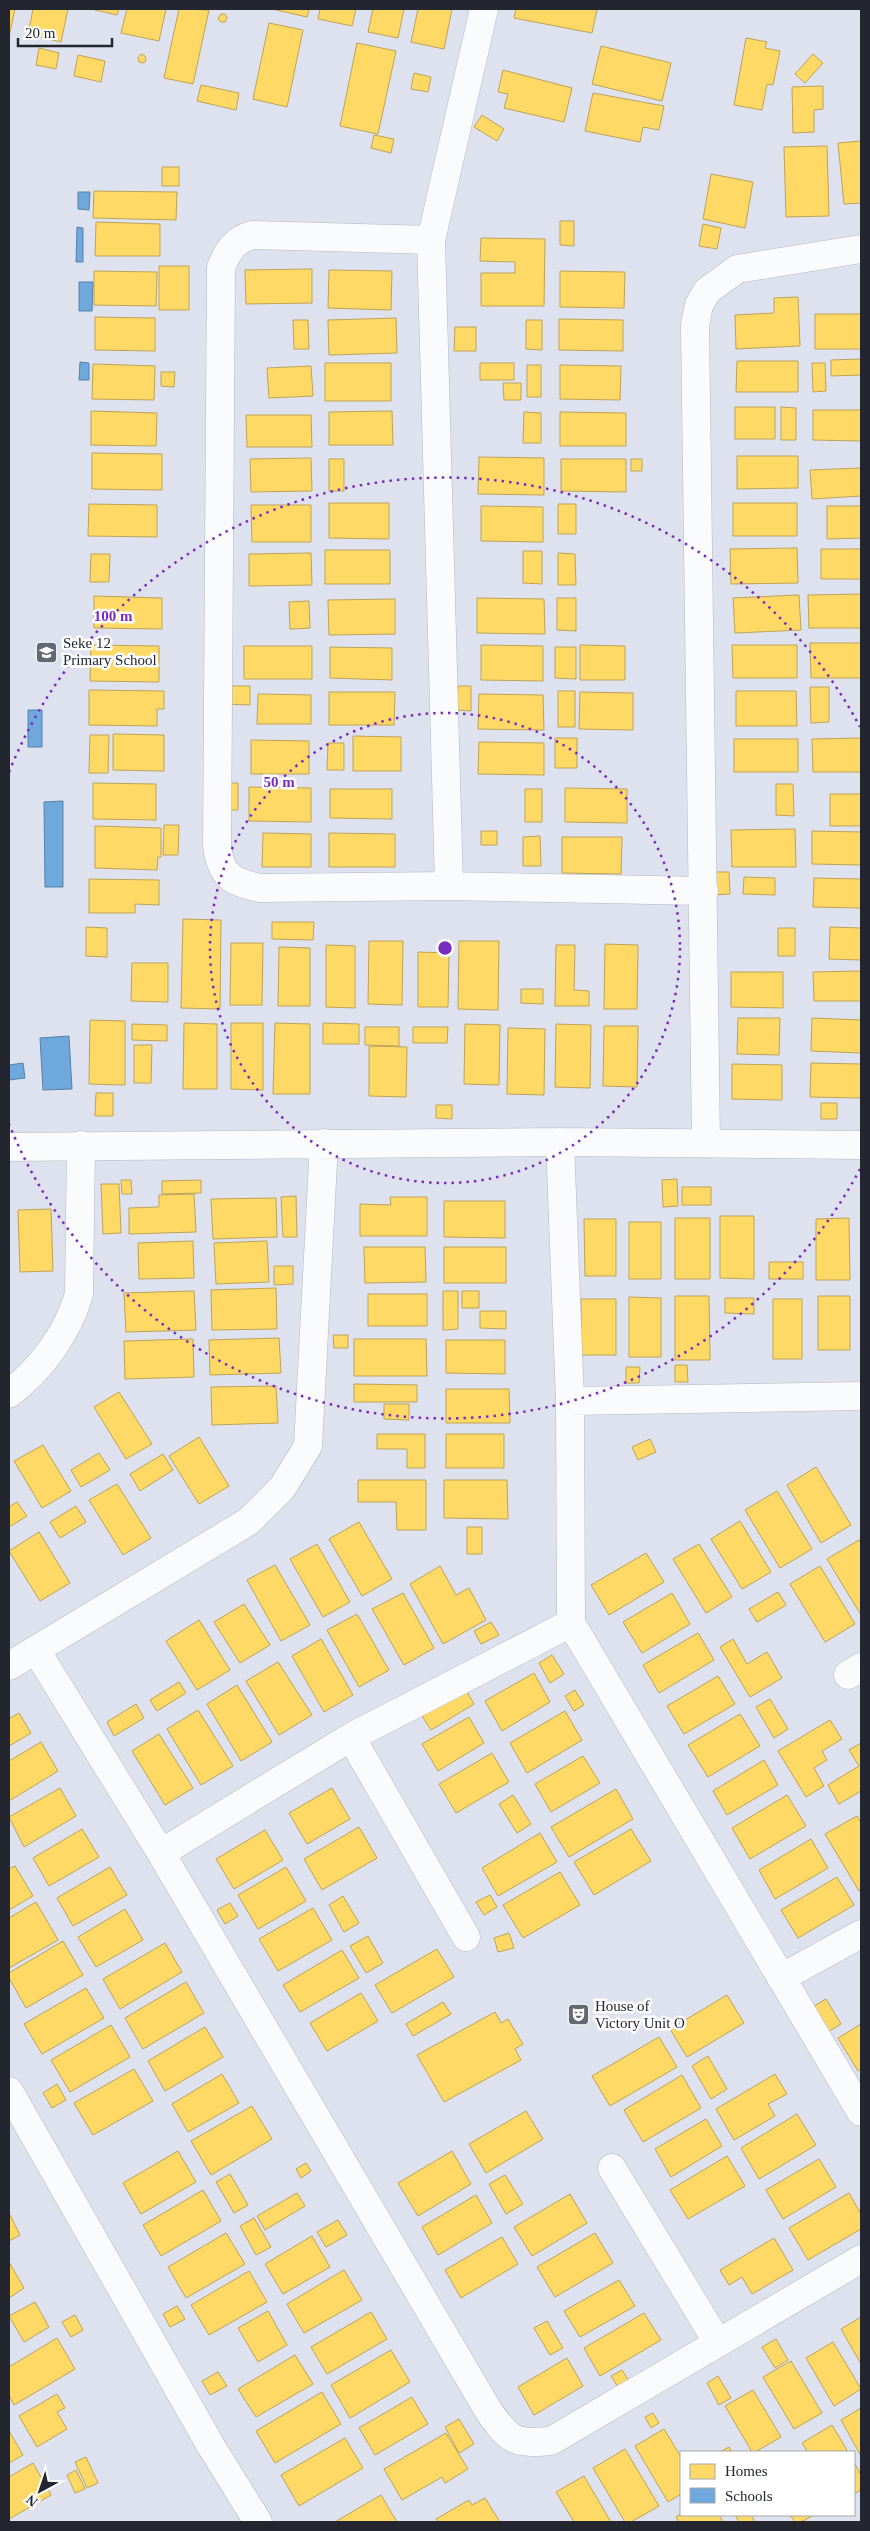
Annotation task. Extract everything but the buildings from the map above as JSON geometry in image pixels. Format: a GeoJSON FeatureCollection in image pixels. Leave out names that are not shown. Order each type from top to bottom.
{"type":"FeatureCollection","features":[{"type":"Feature","properties":{"kind":"street"},"geometry":{"type":"LineString","coordinates":[[449,886],[431,240],[484,9]]}},
{"type":"Feature","properties":{"kind":"street"},"geometry":{"type":"LineString","coordinates":[[431,240],[252,235],[240,239],[231,248],[221,268],[217,846],[220,864],[226,874],[239,883],[259,888],[449,886],[704,891]]}},
{"type":"Feature","properties":{"kind":"street"},"geometry":{"type":"LineString","coordinates":[[706,1143],[695,325],[699,305],[707,291],[738,269],[861,249]]}},
{"type":"Feature","properties":{"kind":"street"},"geometry":{"type":"LineString","coordinates":[[560,1142],[570,1401],[570,1623],[861,2112]]}},
{"type":"Feature","properties":{"kind":"street"},"geometry":{"type":"LineString","coordinates":[[9,1147],[560,1142],[861,1145]]}},
{"type":"Feature","properties":{"kind":"street"},"geometry":{"type":"LineString","coordinates":[[9,1666],[249,1521],[282,1488],[308,1446],[324,1143]]}},
{"type":"Feature","properties":{"kind":"street"},"geometry":{"type":"LineString","coordinates":[[9,1394],[24,1383],[43,1361],[74,1313],[79,1294],[81,1145]]}},
{"type":"Feature","properties":{"kind":"street"},"geometry":{"type":"LineString","coordinates":[[570,1401],[861,1396]]}},
{"type":"Feature","properties":{"kind":"street"},"geometry":{"type":"LineString","coordinates":[[161,1853],[351,1737],[570,1623]]}},
{"type":"Feature","properties":{"kind":"street"},"geometry":{"type":"LineString","coordinates":[[36,1650],[161,1853],[482,2402],[504,2434],[525,2443],[551,2441],[861,2259]]}},
{"type":"Feature","properties":{"kind":"street"},"geometry":{"type":"LineString","coordinates":[[351,1737],[466,1937]]}},
{"type":"Feature","properties":{"kind":"street"},"geometry":{"type":"LineString","coordinates":[[781,1978],[861,1934]]}},
{"type":"Feature","properties":{"kind":"street"},"geometry":{"type":"LineString","coordinates":[[9,2091],[211,2446],[258,2522]]}},
{"type":"Feature","properties":{"kind":"street"},"geometry":{"type":"LineString","coordinates":[[612,2168],[718,2343]]}},
{"type":"Feature","properties":{"kind":"place","name":"Seke 12 Primary School"},"geometry":{"type":"Point","coordinates":[47,652]}},
{"type":"Feature","properties":{"kind":"place","name":"House of Victory Unit O"},"geometry":{"type":"Point","coordinates":[579,2015]}}]}
